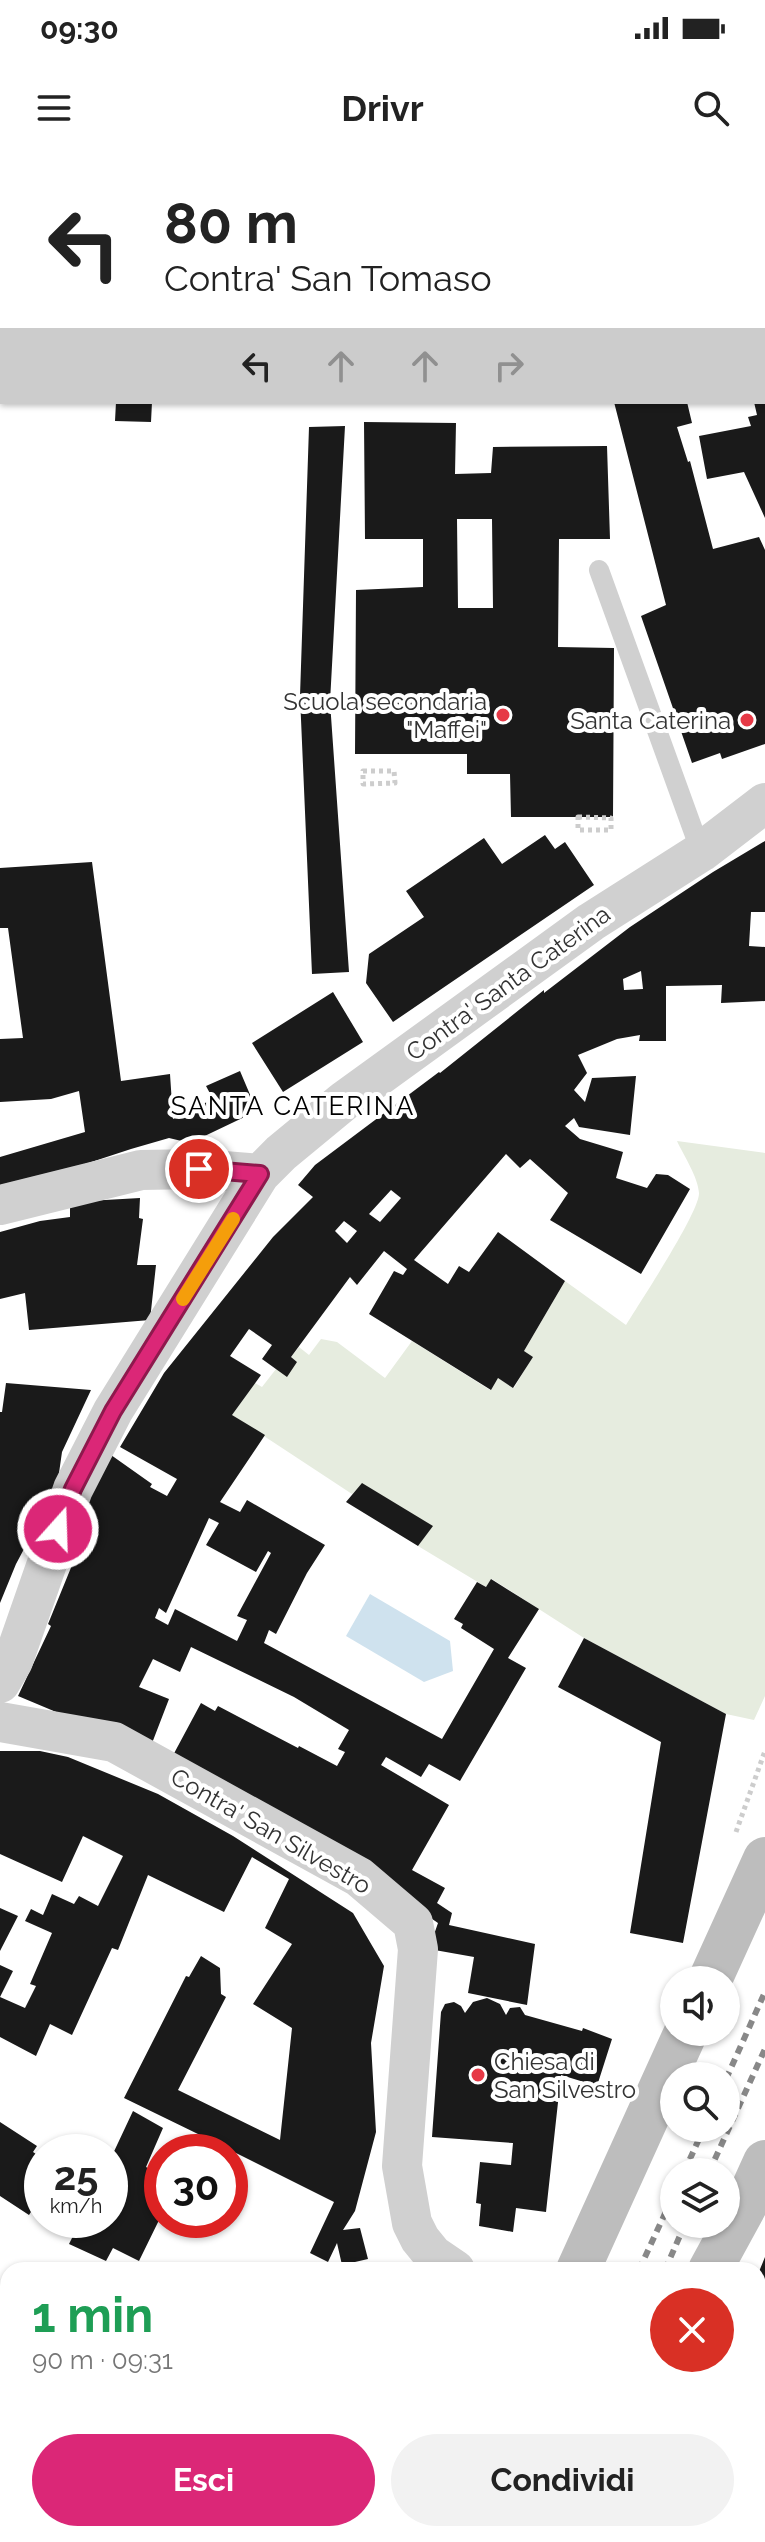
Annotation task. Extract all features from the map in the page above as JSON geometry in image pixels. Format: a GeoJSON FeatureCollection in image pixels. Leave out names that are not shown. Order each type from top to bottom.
{"type":"FeatureCollection","features":[{"type":"Feature","properties":{"kind":"main road"},"geometry":{"type":"LineString","coordinates":[[716,1966],[765,1859]]}},
{"type":"Feature","properties":{"kind":"main road"},"geometry":{"type":"LineString","coordinates":[[582,2262],[680,2046]]}},
{"type":"Feature","properties":{"kind":"main road"},"geometry":{"type":"LineString","coordinates":[[714,2262],[765,2162]]}},
{"type":"Feature","properties":{"kind":"main road"},"geometry":{"type":"LineString","coordinates":[[726,2262],[746,2204]]}},
{"type":"Feature","properties":{"kind":"street","name":"Contra' Santa Caterina"},"geometry":{"type":"LineString","coordinates":[[0,1683],[13,1661],[58,1529],[80,1476],[113,1411],[260,1174],[344,1101],[591,922],[701,852],[765,803]]}},
{"type":"Feature","properties":{"kind":"street"},"geometry":{"type":"LineString","coordinates":[[0,1205],[141,1170],[199,1169],[260,1174]]}},
{"type":"Feature","properties":{"kind":"street","name":"Contra' San Silvestro"},"geometry":{"type":"LineString","coordinates":[[0,1722],[114,1742],[359,1877],[413,1923],[418,1949],[402,2166],[412,2223],[420,2239],[443,2262]]}},
{"type":"Feature","properties":{"kind":"lane"},"geometry":{"type":"LineString","coordinates":[[599,570],[701,852]]}},
{"type":"Feature","properties":{"kind":"path"},"geometry":{"type":"LineString","coordinates":[[363,771],[394,771],[395,783],[363,784],[363,771]]}},
{"type":"Feature","properties":{"kind":"path"},"geometry":{"type":"LineString","coordinates":[[578,817],[611,818],[611,830],[578,830],[578,817]]}},
{"type":"Feature","properties":{"kind":"shaded area"},"geometry":{"type":"Polygon","coordinates":[[[677,1141],[765,1153],[765,1696],[754,1720],[726,1714],[584,1638],[492,1579],[486,1587],[418,1546],[432,1526],[363,1484],[352,1494],[232,1415],[255,1383],[262,1387],[276,1369],[297,1362],[291,1357],[299,1347],[309,1355],[321,1339],[337,1342],[385,1378],[412,1341],[490,1390],[498,1378],[514,1388],[532,1357],[524,1351],[565,1281],[626,1325],[680,1237],[697,1203],[699,1193],[696,1180],[677,1141]]]}},
{"type":"Feature","properties":{"kind":"water"},"geometry":{"type":"Polygon","coordinates":[[[370,1594],[450,1641],[453,1671],[424,1682],[346,1636],[370,1594]]]}},
{"type":"Feature","properties":{"kind":"building"},"geometry":{"type":"Polygon","coordinates":[[[116,404],[152,404],[151,422],[115,421],[116,404]]]}},
{"type":"Feature","properties":{"kind":"building"},"geometry":{"type":"Polygon","coordinates":[[[615,404],[687,404],[692,423],[677,427],[690,461],[713,549],[759,537],[765,550],[765,744],[722,759],[720,753],[692,763],[641,616],[666,605],[615,404]]]}},
{"type":"Feature","properties":{"kind":"building"},"geometry":{"type":"Polygon","coordinates":[[[754,404],[765,404],[765,518],[744,472],[707,479],[699,436],[751,426],[748,417],[757,415],[754,404]]]}},
{"type":"Feature","properties":{"kind":"building"},"geometry":{"type":"Polygon","coordinates":[[[364,422],[456,423],[455,474],[491,473],[493,447],[607,446],[610,539],[559,539],[558,647],[614,648],[613,817],[511,817],[510,774],[467,774],[467,754],[355,754],[356,590],[423,587],[423,539],[365,539],[364,422]],[[457,519],[458,608],[493,608],[492,519],[457,519]]]}},
{"type":"Feature","properties":{"kind":"building"},"geometry":{"type":"Polygon","coordinates":[[[345,426],[330,702],[349,972],[312,974],[300,696],[309,427],[345,426]]]}},
{"type":"Feature","properties":{"kind":"building"},"geometry":{"type":"Polygon","coordinates":[[[545,835],[555,849],[565,842],[594,885],[393,1022],[366,983],[369,954],[424,917],[406,891],[484,838],[502,864],[545,835]]]}},
{"type":"Feature","properties":{"kind":"building"},"geometry":{"type":"Polygon","coordinates":[[[765,841],[765,912],[751,912],[749,946],[765,947],[765,1001],[721,1003],[722,985],[666,986],[666,1041],[639,1041],[640,1035],[617,1039],[578,1055],[587,1073],[574,1090],[585,1102],[592,1078],[636,1076],[630,1135],[579,1127],[574,1118],[565,1126],[580,1139],[623,1152],[616,1178],[647,1188],[656,1174],[668,1175],[690,1189],[641,1274],[550,1220],[568,1193],[530,1159],[520,1168],[506,1154],[414,1260],[448,1284],[459,1266],[469,1272],[498,1232],[565,1281],[524,1351],[533,1357],[513,1388],[498,1378],[491,1390],[369,1314],[394,1271],[403,1275],[407,1269],[384,1251],[357,1285],[350,1277],[291,1357],[297,1362],[287,1377],[262,1359],[272,1345],[249,1329],[230,1356],[261,1375],[232,1415],[265,1435],[220,1502],[240,1512],[247,1500],[325,1545],[276,1634],[269,1630],[264,1643],[442,1739],[494,1649],[461,1628],[463,1624],[454,1619],[477,1582],[486,1587],[491,1579],[539,1609],[508,1658],[526,1668],[460,1781],[429,1764],[421,1777],[386,1757],[381,1765],[449,1805],[412,1870],[445,1888],[437,1903],[452,1913],[449,1925],[535,1944],[527,2005],[468,1993],[474,1957],[429,1949],[438,1923],[171,1759],[201,1703],[215,1711],[218,1706],[337,1766],[345,1752],[338,1749],[349,1730],[294,1697],[191,1647],[180,1672],[153,1659],[139,1687],[169,1699],[149,1751],[18,1696],[51,1626],[48,1624],[79,1548],[65,1543],[111,1455],[152,1484],[150,1487],[167,1496],[177,1479],[120,1447],[164,1373],[273,1237],[313,1197],[298,1185],[315,1165],[440,1073],[544,990],[544,993],[630,927],[765,841]],[[641,971],[623,979],[624,990],[643,989],[641,971]],[[391,1190],[369,1214],[380,1222],[401,1198],[391,1190]],[[344,1221],[335,1231],[347,1243],[357,1231],[344,1221]],[[209,1518],[166,1613],[159,1608],[155,1618],[168,1625],[175,1609],[237,1641],[247,1620],[237,1616],[271,1553],[268,1551],[256,1572],[206,1545],[219,1523],[209,1518]]]}},
{"type":"Feature","properties":{"kind":"building"},"geometry":{"type":"Polygon","coordinates":[[[92,862],[121,1081],[170,1074],[173,1119],[213,1099],[206,1086],[240,1071],[257,1111],[190,1143],[169,1138],[0,1192],[0,1157],[85,1132],[79,1091],[51,1099],[0,1102],[0,1039],[23,1038],[8,928],[0,928],[0,868],[92,862]]]}},
{"type":"Feature","properties":{"kind":"building"},"geometry":{"type":"Polygon","coordinates":[[[333,992],[363,1042],[283,1092],[252,1043],[333,992]]]}},
{"type":"Feature","properties":{"kind":"building"},"geometry":{"type":"Polygon","coordinates":[[[140,1198],[139,1218],[143,1219],[137,1265],[156,1265],[150,1320],[29,1330],[25,1293],[0,1299],[0,1232],[70,1217],[70,1202],[140,1198]]]}},
{"type":"Feature","properties":{"kind":"building"},"geometry":{"type":"Polygon","coordinates":[[[6,1383],[91,1390],[62,1452],[57,1487],[16,1564],[0,1603],[0,1412],[6,1383]]]}},
{"type":"Feature","properties":{"kind":"building"},"geometry":{"type":"Polygon","coordinates":[[[362,1483],[433,1526],[418,1546],[346,1502],[362,1483]]]}},
{"type":"Feature","properties":{"kind":"building"},"geometry":{"type":"Polygon","coordinates":[[[584,1638],[726,1714],[683,1943],[630,1933],[661,1742],[558,1687],[584,1638]]]}},
{"type":"Feature","properties":{"kind":"building"},"geometry":{"type":"Polygon","coordinates":[[[0,1751],[40,1751],[68,1757],[158,1794],[233,1836],[353,1913],[384,1966],[371,2043],[376,2132],[355,2211],[343,2230],[360,2228],[368,2259],[341,2262],[337,2243],[328,2262],[310,2253],[334,2202],[248,2159],[248,2134],[198,2134],[124,2098],[186,1976],[189,1977],[201,1956],[220,1968],[221,1994],[226,1997],[178,2090],[280,2140],[292,2028],[253,2004],[292,1944],[265,1928],[289,1879],[252,1857],[224,1912],[148,1875],[118,1950],[112,1948],[72,2035],[50,2024],[36,2056],[0,2037],[0,1997],[25,2008],[36,1986],[30,1984],[52,1933],[25,1921],[31,1909],[43,1915],[52,1894],[74,1904],[79,1896],[98,1906],[123,1856],[83,1836],[62,1882],[0,1854],[0,1751]]]}},
{"type":"Feature","properties":{"kind":"building"},"geometry":{"type":"Polygon","coordinates":[[[0,1908],[18,1916],[0,1951],[0,1908]]]}},
{"type":"Feature","properties":{"kind":"building"},"geometry":{"type":"Polygon","coordinates":[[[0,1965],[13,1971],[0,1997],[0,1965]]]}},
{"type":"Feature","properties":{"kind":"building"},"geometry":{"type":"Polygon","coordinates":[[[487,1998],[500,2004],[506,2015],[510,2008],[520,2007],[525,2015],[582,2031],[583,2028],[612,2039],[597,2086],[561,2075],[546,2212],[516,2208],[513,2232],[479,2226],[481,2204],[476,2203],[480,2162],[511,2165],[513,2143],[432,2137],[441,2012],[445,2004],[454,2002],[465,2013],[473,2002],[487,1998]]]}},
{"type":"Feature","properties":{"kind":"building"},"geometry":{"type":"Polygon","coordinates":[[[133,2111],[163,2128],[160,2134],[144,2134],[144,2238],[150,2238],[139,2261],[113,2248],[106,2261],[69,2244],[72,2238],[128,2238],[128,2134],[122,2134],[133,2111]]]}},
{"type":"Feature","properties":{"kind":"building"},"geometry":{"type":"Polygon","coordinates":[[[0,2122],[24,2138],[24,2212],[0,2196],[0,2122]]]}},
{"type":"Feature","properties":{"kind":"railway"},"geometry":{"type":"LineString","coordinates":[[734,2062],[765,1992]]}},
{"type":"Feature","properties":{"kind":"railway"},"geometry":{"type":"LineString","coordinates":[[715,2158],[765,2049]]}},
{"type":"Feature","properties":{"kind":"railway"},"geometry":{"type":"LineString","coordinates":[[690,2158],[698,2142]]}},
{"type":"Feature","properties":{"kind":"railway"},"geometry":{"type":"LineString","coordinates":[[643,2262],[660,2224]]}},
{"type":"Feature","properties":{"kind":"railway"},"geometry":{"type":"LineString","coordinates":[[668,2262],[679,2238]]}},
{"type":"Feature","properties":{"kind":"slow traffic"},"geometry":{"type":"LineString","coordinates":[[183,1299],[233,1219]]}},
{"type":"Feature","properties":{"kind":"place","name":"Scuola secondaria \"Maffei\""},"geometry":{"type":"Point","coordinates":[503,715]}},
{"type":"Feature","properties":{"kind":"place","name":"Santa Caterina"},"geometry":{"type":"Point","coordinates":[747,720]}},
{"type":"Feature","properties":{"kind":"place","name":"Chiesa di San Silvestro"},"geometry":{"type":"Point","coordinates":[478,2075]}},
{"type":"Feature","properties":{"kind":"district","name":"SANTA CATERINA"},"geometry":{"type":"Point","coordinates":[293,1106]}},
{"type":"Feature","properties":{"kind":"route"},"geometry":{"type":"LineString","coordinates":[[58,1529],[73,1489],[113,1411],[260,1174],[199,1169]]}}]}
